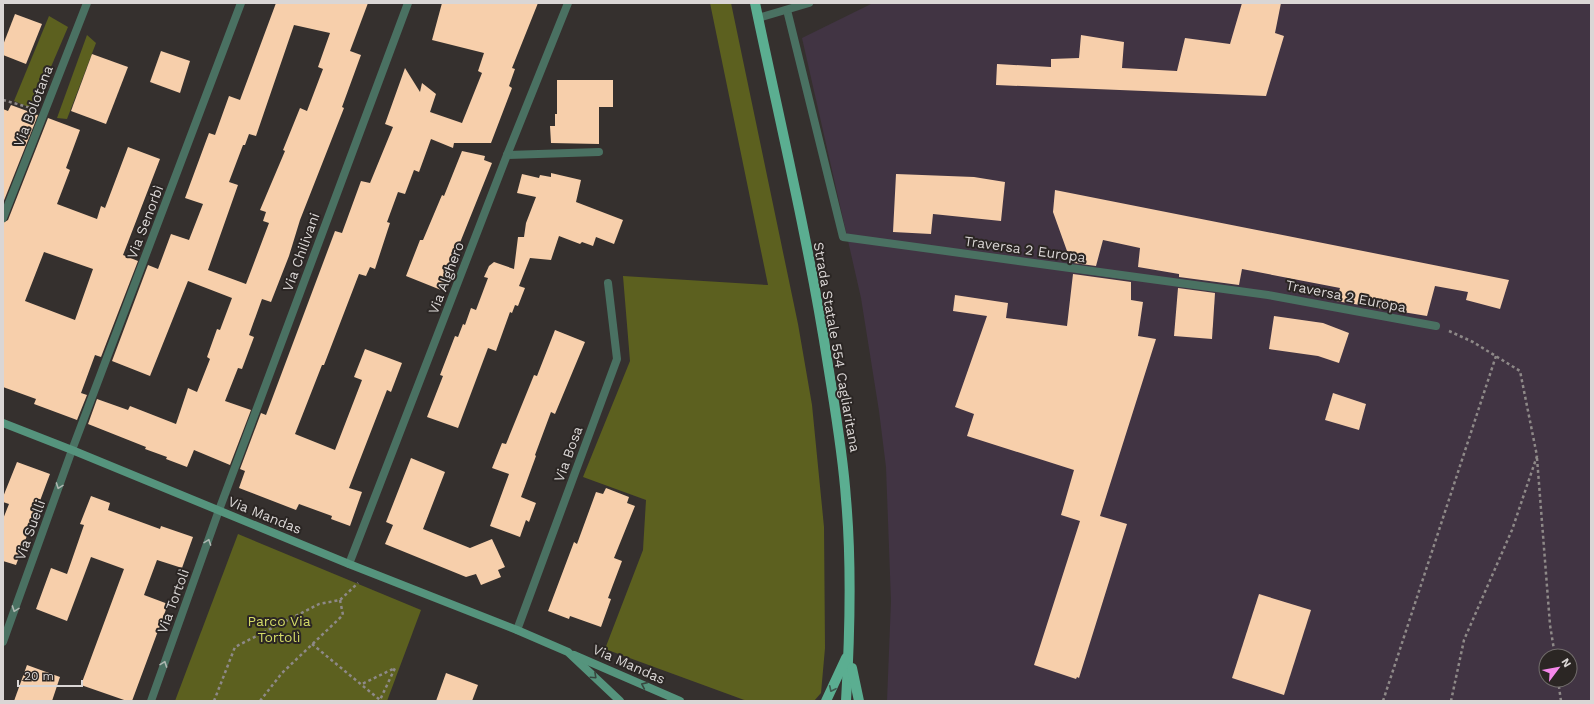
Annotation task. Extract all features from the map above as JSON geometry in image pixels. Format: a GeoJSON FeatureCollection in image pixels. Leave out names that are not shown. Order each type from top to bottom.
{"type":"FeatureCollection","features":[{"type":"Feature","properties":{"kind":"main road","name":"Strada Statale 554 Cagliaritana"},"geometry":{"type":"LineString","coordinates":[[755,3],[820,313],[841,452],[846,500],[849,576],[849,652],[846,701]]}},
{"type":"Feature","properties":{"kind":"main road"},"geometry":{"type":"LineString","coordinates":[[826,701],[849,652]]}},
{"type":"Feature","properties":{"kind":"main road"},"geometry":{"type":"LineString","coordinates":[[849,652],[858,701]]}},
{"type":"Feature","properties":{"kind":"street","name":"Via Bolotana"},"geometry":{"type":"LineString","coordinates":[[3,218],[87,3]]}},
{"type":"Feature","properties":{"kind":"street","name":"Via Senorbì"},"geometry":{"type":"LineString","coordinates":[[72,450],[241,3]]}},
{"type":"Feature","properties":{"kind":"street","name":"Via Chilivani"},"geometry":{"type":"LineString","coordinates":[[219,510],[408,3]]}},
{"type":"Feature","properties":{"kind":"street","name":"Via Alghero"},"geometry":{"type":"LineString","coordinates":[[349,564],[507,155],[568,3]]}},
{"type":"Feature","properties":{"kind":"street"},"geometry":{"type":"LineString","coordinates":[[758,18],[808,3]]}},
{"type":"Feature","properties":{"kind":"street","name":"Traversa 2 Europa"},"geometry":{"type":"LineString","coordinates":[[787,10],[843,237],[1268,294],[1436,326]]}},
{"type":"Feature","properties":{"kind":"street"},"geometry":{"type":"LineString","coordinates":[[507,155],[599,152]]}},
{"type":"Feature","properties":{"kind":"street","name":"Via Bosa"},"geometry":{"type":"LineString","coordinates":[[517,630],[617,359],[608,283]]}},
{"type":"Feature","properties":{"kind":"street","name":"Via Mandas"},"geometry":{"type":"LineString","coordinates":[[3,422],[349,564],[517,630],[680,701]]}},
{"type":"Feature","properties":{"kind":"street","name":"Via Suelli"},"geometry":{"type":"LineString","coordinates":[[3,642],[72,450]]}},
{"type":"Feature","properties":{"kind":"street","name":"Via Tortolì"},"geometry":{"type":"LineString","coordinates":[[151,701],[219,510]]}},
{"type":"Feature","properties":{"kind":"street"},"geometry":{"type":"LineString","coordinates":[[568,652],[620,701]]}},
{"type":"Feature","properties":{"kind":"path"},"geometry":{"type":"LineString","coordinates":[[3,100],[33,109]]}},
{"type":"Feature","properties":{"kind":"path"},"geometry":{"type":"LineString","coordinates":[[1436,326],[1473,342],[1520,371],[1537,456],[1550,625],[1554,648]]}},
{"type":"Feature","properties":{"kind":"path"},"geometry":{"type":"LineString","coordinates":[[1383,701],[1496,356]]}},
{"type":"Feature","properties":{"kind":"path"},"geometry":{"type":"LineString","coordinates":[[1451,701],[1464,640],[1512,530],[1537,456]]}},
{"type":"Feature","properties":{"kind":"path"},"geometry":{"type":"LineString","coordinates":[[214,701],[235,647],[319,604],[340,600],[370,572]]}},
{"type":"Feature","properties":{"kind":"path"},"geometry":{"type":"LineString","coordinates":[[260,701],[282,673],[343,615],[340,600]]}},
{"type":"Feature","properties":{"kind":"path"},"geometry":{"type":"LineString","coordinates":[[312,644],[380,700],[395,668],[362,684]]}},
{"type":"Feature","properties":{"kind":"path"},"geometry":{"type":"LineString","coordinates":[[1559,688],[1561,701]]}},
{"type":"Feature","properties":{"kind":"shaded area"},"geometry":{"type":"Polygon","coordinates":[[[873,3],[1591,3],[1591,701],[887,701],[891,601],[886,467],[879,411],[861,298],[802,38],[873,3]]]}},
{"type":"Feature","properties":{"kind":"green space"},"geometry":{"type":"Polygon","coordinates":[[[710,3],[731,3],[798,324],[812,405],[824,527],[825,648],[821,693],[814,701],[747,701],[605,649],[643,550],[646,500],[583,477],[630,361],[623,276],[768,285],[710,3]]]}},
{"type":"Feature","properties":{"kind":"green space"},"geometry":{"type":"Polygon","coordinates":[[[49,16],[68,27],[33,109],[14,101],[49,16]]]}},
{"type":"Feature","properties":{"kind":"green space"},"geometry":{"type":"Polygon","coordinates":[[[87,35],[96,43],[67,119],[57,118],[87,35]]]}},
{"type":"Feature","properties":{"kind":"green space","name":"Parco Via Tortolì"},"geometry":{"type":"Polygon","coordinates":[[[238,534],[421,610],[387,701],[175,701],[238,534]]]}},
{"type":"Feature","properties":{"kind":"building"},"geometry":{"type":"Polygon","coordinates":[[[276,3],[368,3],[350,51],[361,55],[342,107],[344,108],[300,220],[289,256],[271,302],[262,299],[249,335],[254,337],[242,369],[238,368],[225,401],[251,410],[230,465],[194,450],[187,467],[166,459],[167,457],[145,449],[146,447],[88,424],[97,399],[128,410],[130,406],[176,424],[188,388],[197,392],[210,359],[207,357],[217,329],[220,330],[232,298],[188,281],[150,376],[112,361],[148,265],[158,269],[171,234],[189,240],[203,204],[185,198],[209,133],[215,135],[229,96],[240,100],[276,3]],[[294,25],[256,136],[249,134],[245,145],[243,145],[229,182],[238,185],[208,270],[246,284],[269,223],[263,221],[266,212],[260,210],[285,151],[283,150],[300,108],[307,111],[323,69],[318,67],[330,33],[294,25]]]}},
{"type":"Feature","properties":{"kind":"building"},"geometry":{"type":"Polygon","coordinates":[[[442,3],[538,3],[512,68],[515,69],[509,86],[512,88],[491,143],[454,143],[453,148],[431,139],[419,172],[414,170],[405,194],[398,192],[387,222],[390,223],[375,269],[370,267],[366,276],[359,274],[324,365],[322,365],[295,434],[335,450],[362,380],[354,377],[365,349],[402,363],[391,392],[387,390],[349,488],[362,492],[350,526],[331,519],[332,516],[299,504],[296,510],[239,488],[245,471],[240,469],[261,413],[266,415],[335,231],[342,233],[361,181],[370,183],[393,127],[385,124],[405,68],[420,92],[422,83],[436,94],[430,112],[462,123],[482,73],[478,71],[484,53],[432,40],[442,3]]]}},
{"type":"Feature","properties":{"kind":"building"},"geometry":{"type":"Polygon","coordinates":[[[1242,3],[1281,3],[1275,33],[1284,36],[1266,96],[996,85],[997,64],[1051,67],[1051,59],[1079,58],[1081,35],[1124,42],[1122,68],[1177,71],[1185,38],[1230,44],[1242,3]]]}},
{"type":"Feature","properties":{"kind":"building"},"geometry":{"type":"Polygon","coordinates":[[[15,14],[42,24],[26,64],[3,55],[3,45],[15,14]]]}},
{"type":"Feature","properties":{"kind":"building"},"geometry":{"type":"Polygon","coordinates":[[[161,51],[190,61],[180,93],[150,82],[161,51]]]}},
{"type":"Feature","properties":{"kind":"building"},"geometry":{"type":"Polygon","coordinates":[[[92,54],[128,67],[106,124],[71,111],[92,54]]]}},
{"type":"Feature","properties":{"kind":"building"},"geometry":{"type":"Polygon","coordinates":[[[557,80],[613,80],[613,107],[599,107],[599,144],[551,143],[550,126],[555,126],[555,114],[557,114],[557,80]]]}},
{"type":"Feature","properties":{"kind":"building"},"geometry":{"type":"Polygon","coordinates":[[[11,105],[38,115],[3,203],[3,109],[8,111],[11,105]]]}},
{"type":"Feature","properties":{"kind":"building"},"geometry":{"type":"Polygon","coordinates":[[[48,118],[80,130],[66,168],[70,170],[57,204],[97,219],[101,206],[105,208],[128,147],[160,159],[123,255],[138,261],[101,357],[95,355],[81,393],[87,395],[77,420],[34,404],[36,399],[3,387],[3,223],[8,220],[48,118]],[[44,252],[25,301],[75,320],[93,269],[44,252]]]}},
{"type":"Feature","properties":{"kind":"building"},"geometry":{"type":"Polygon","coordinates":[[[462,151],[485,156],[484,160],[492,163],[441,290],[406,276],[420,240],[423,240],[442,195],[444,196],[462,151]]]}},
{"type":"Feature","properties":{"kind":"building"},"geometry":{"type":"Polygon","coordinates":[[[551,173],[581,180],[576,202],[623,220],[614,244],[596,237],[593,246],[582,242],[580,244],[559,236],[551,260],[530,258],[519,286],[525,288],[518,306],[515,305],[512,313],[510,312],[496,351],[488,348],[458,428],[427,417],[443,376],[440,375],[455,336],[458,337],[463,324],[465,325],[471,308],[476,310],[488,278],[484,277],[489,266],[494,262],[514,269],[518,237],[524,237],[526,223],[536,197],[517,193],[522,174],[539,178],[540,175],[551,177],[551,173]]]}},
{"type":"Feature","properties":{"kind":"building"},"geometry":{"type":"Polygon","coordinates":[[[896,174],[974,177],[1005,182],[1001,221],[933,214],[931,234],[893,232],[896,174]]]}},
{"type":"Feature","properties":{"kind":"building"},"geometry":{"type":"Polygon","coordinates":[[[1055,190],[1509,280],[1500,309],[1466,300],[1468,292],[1435,286],[1427,316],[1336,301],[1340,288],[1242,269],[1239,285],[1179,277],[1179,274],[1138,267],[1140,248],[1103,240],[1096,266],[1074,263],[1075,252],[1067,251],[1053,212],[1055,190]]]}},
{"type":"Feature","properties":{"kind":"building"},"geometry":{"type":"Polygon","coordinates":[[[1073,274],[1131,282],[1131,300],[1143,302],[1138,336],[1156,339],[1100,516],[1127,524],[1079,678],[1077,677],[1076,679],[1034,665],[1080,521],[1061,515],[1074,470],[967,436],[974,414],[955,407],[987,316],[953,311],[955,295],[1008,303],[1006,318],[1067,326],[1073,274]]]}},
{"type":"Feature","properties":{"kind":"building"},"geometry":{"type":"Polygon","coordinates":[[[1178,288],[1215,293],[1212,339],[1174,336],[1178,288]]]}},
{"type":"Feature","properties":{"kind":"building"},"geometry":{"type":"Polygon","coordinates":[[[1274,316],[1323,323],[1349,333],[1339,363],[1318,356],[1269,349],[1274,316]]]}},
{"type":"Feature","properties":{"kind":"building"},"geometry":{"type":"Polygon","coordinates":[[[555,330],[585,342],[555,414],[551,412],[521,497],[536,503],[529,522],[526,520],[520,537],[490,526],[509,474],[492,468],[502,443],[506,444],[534,375],[537,376],[555,330]]]}},
{"type":"Feature","properties":{"kind":"building"},"geometry":{"type":"Polygon","coordinates":[[[1333,393],[1366,404],[1359,430],[1325,420],[1333,393]]]}},
{"type":"Feature","properties":{"kind":"building"},"geometry":{"type":"Polygon","coordinates":[[[411,458],[445,472],[423,529],[470,548],[492,539],[505,567],[498,570],[501,577],[481,585],[476,574],[466,577],[385,544],[393,525],[386,522],[411,458]]]}},
{"type":"Feature","properties":{"kind":"building"},"geometry":{"type":"Polygon","coordinates":[[[17,462],[50,474],[16,565],[3,561],[3,519],[9,504],[3,502],[3,497],[17,462]]]}},
{"type":"Feature","properties":{"kind":"building"},"geometry":{"type":"Polygon","coordinates":[[[606,488],[629,497],[627,503],[635,506],[614,558],[622,561],[608,598],[611,599],[601,627],[570,616],[569,619],[548,611],[574,542],[577,544],[596,492],[603,494],[606,488]]]}},
{"type":"Feature","properties":{"kind":"building"},"geometry":{"type":"Polygon","coordinates":[[[91,496],[110,503],[108,510],[160,529],[161,526],[193,537],[182,568],[157,560],[144,595],[168,604],[132,701],[127,701],[81,685],[124,569],[91,557],[67,621],[36,609],[51,568],[67,574],[84,525],[80,524],[91,496]]]}},
{"type":"Feature","properties":{"kind":"building"},"geometry":{"type":"Polygon","coordinates":[[[1259,594],[1311,610],[1284,695],[1232,678],[1259,594]]]}},
{"type":"Feature","properties":{"kind":"building"},"geometry":{"type":"Polygon","coordinates":[[[27,665],[60,677],[52,701],[14,701],[27,665]]]}},
{"type":"Feature","properties":{"kind":"building"},"geometry":{"type":"Polygon","coordinates":[[[446,673],[478,685],[472,701],[436,701],[446,673]]]}}]}
